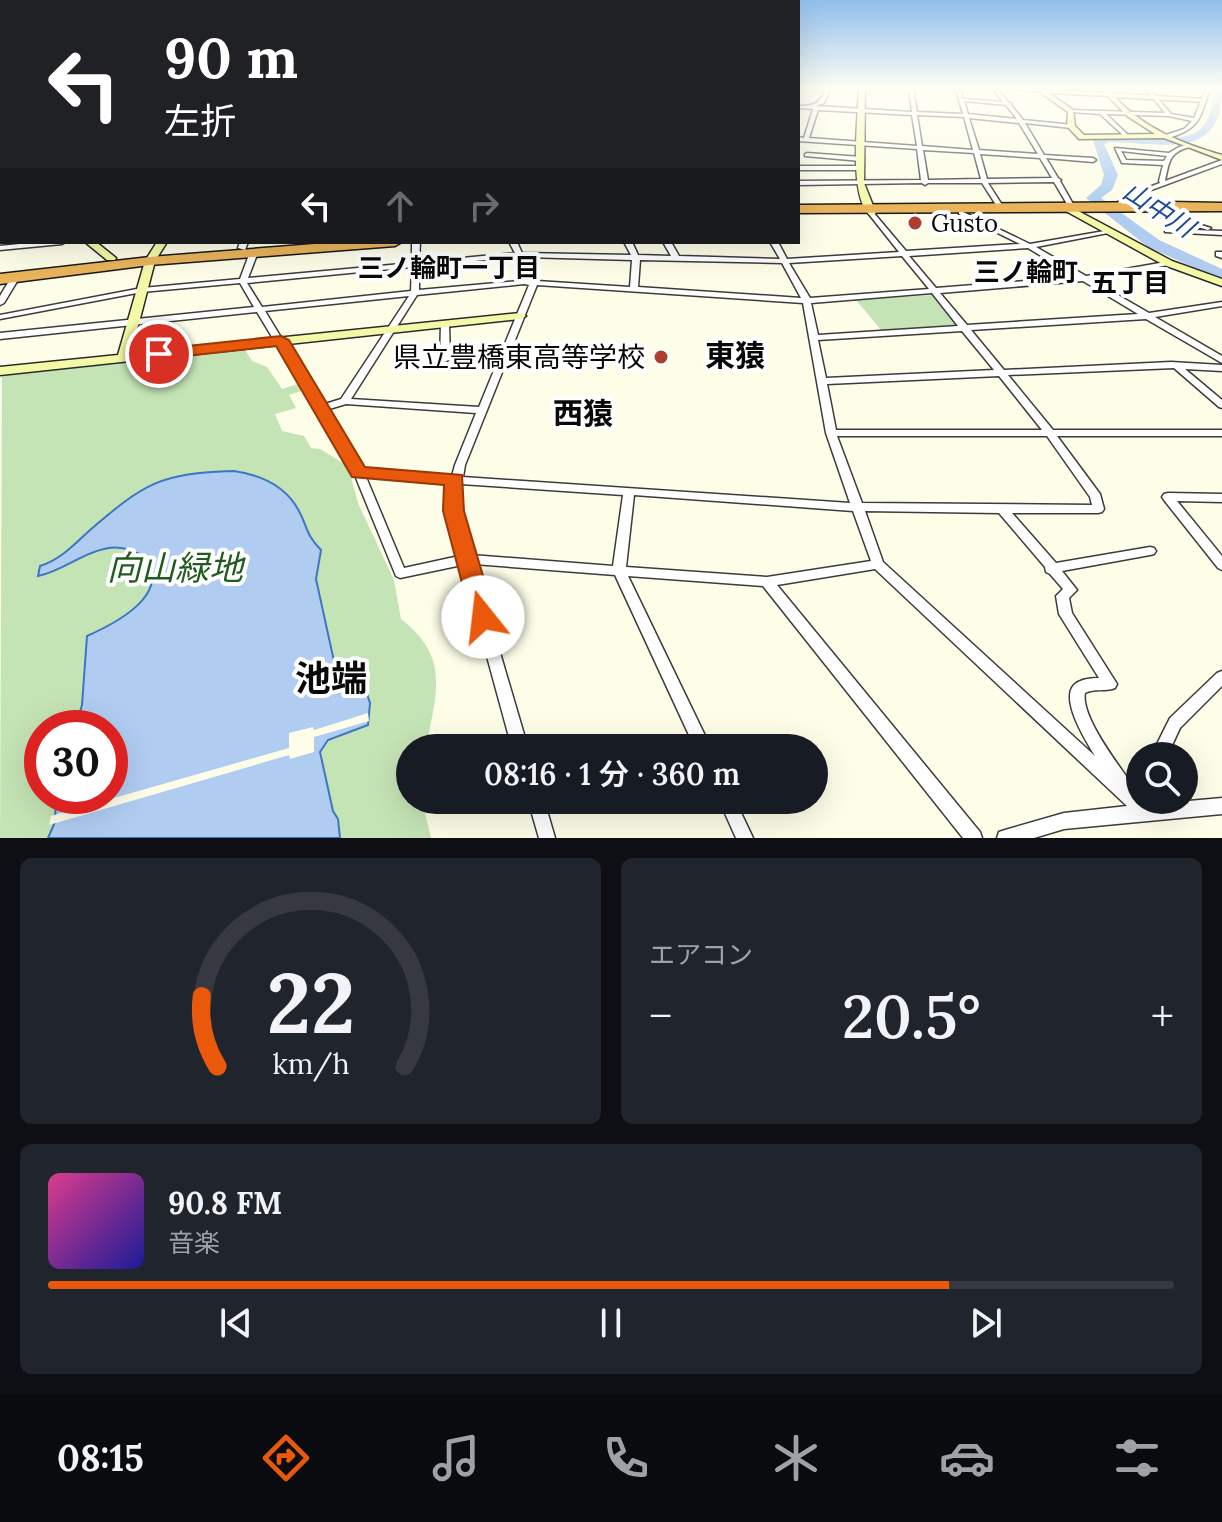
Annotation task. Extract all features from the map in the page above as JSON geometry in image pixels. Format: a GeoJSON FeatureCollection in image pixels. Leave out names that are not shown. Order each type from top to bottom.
{"type":"FeatureCollection","features":[{"type":"Feature","properties":{"kind":"highway"},"geometry":{"type":"LineString","coordinates":[[800,211],[961,213],[1087,205],[1222,208]]}},
{"type":"Feature","properties":{"kind":"highway"},"geometry":{"type":"LineString","coordinates":[[1115,205],[1222,208]]}},
{"type":"Feature","properties":{"kind":"highway"},"geometry":{"type":"LineString","coordinates":[[870,212],[1068,206]]}},
{"type":"Feature","properties":{"kind":"highway"},"geometry":{"type":"LineString","coordinates":[[5,277],[155,252],[295,244]]}},
{"type":"Feature","properties":{"kind":"highway"},"geometry":{"type":"LineString","coordinates":[[247,247],[331,244]]}},
{"type":"Feature","properties":{"kind":"highway"},"geometry":{"type":"LineString","coordinates":[[5,277],[155,252]]}},
{"type":"Feature","properties":{"kind":"street"},"geometry":{"type":"LineString","coordinates":[[806,140],[808,128]]}},
{"type":"Feature","properties":{"kind":"street"},"geometry":{"type":"LineString","coordinates":[[359,473],[858,507],[1098,509],[1096,497],[1050,433],[870,212],[860,183],[861,128]]}},
{"type":"Feature","properties":{"kind":"street"},"geometry":{"type":"LineString","coordinates":[[917,128],[925,183]]}},
{"type":"Feature","properties":{"kind":"street"},"geometry":{"type":"LineString","coordinates":[[971,128],[985,182],[1001,208]]}},
{"type":"Feature","properties":{"kind":"street"},"geometry":{"type":"LineString","coordinates":[[1025,128],[1058,180],[1068,206],[1168,263],[1222,283]]}},
{"type":"Feature","properties":{"kind":"street"},"geometry":{"type":"LineString","coordinates":[[1074,128],[1086,138],[1168,136],[1189,128]]}},
{"type":"Feature","properties":{"kind":"street"},"geometry":{"type":"LineString","coordinates":[[1118,128],[1125,135]]}},
{"type":"Feature","properties":{"kind":"street"},"geometry":{"type":"LineString","coordinates":[[1155,128],[1222,160]]}},
{"type":"Feature","properties":{"kind":"street"},"geometry":{"type":"LineString","coordinates":[[800,139],[1093,160]]}},
{"type":"Feature","properties":{"kind":"street"},"geometry":{"type":"LineString","coordinates":[[1166,163],[1124,162],[1117,149],[1169,155],[1188,146]]}},
{"type":"Feature","properties":{"kind":"street"},"geometry":{"type":"LineString","coordinates":[[807,155],[860,163]]}},
{"type":"Feature","properties":{"kind":"street"},"geometry":{"type":"LineString","coordinates":[[1165,184],[1162,181],[1169,155]]}},
{"type":"Feature","properties":{"kind":"street"},"geometry":{"type":"LineString","coordinates":[[1115,205],[1222,160]]}},
{"type":"Feature","properties":{"kind":"street"},"geometry":{"type":"LineString","coordinates":[[800,168],[860,163]]}},
{"type":"Feature","properties":{"kind":"street"},"geometry":{"type":"LineString","coordinates":[[800,183],[1058,180]]}},
{"type":"Feature","properties":{"kind":"street"},"geometry":{"type":"LineString","coordinates":[[1175,208],[1196,225],[1221,232]]}},
{"type":"Feature","properties":{"kind":"street"},"geometry":{"type":"LineString","coordinates":[[961,213],[1029,246],[1222,360]]}},
{"type":"Feature","properties":{"kind":"street"},"geometry":{"type":"LineString","coordinates":[[0,317],[142,290],[519,255],[785,261],[1029,246],[1108,231]]}},
{"type":"Feature","properties":{"kind":"street"},"geometry":{"type":"LineString","coordinates":[[1167,231],[1221,232]]}},
{"type":"Feature","properties":{"kind":"street"},"geometry":{"type":"LineString","coordinates":[[0,248],[41,244]]}},
{"type":"Feature","properties":{"kind":"street"},"geometry":{"type":"LineString","coordinates":[[93,244],[111,258]]}},
{"type":"Feature","properties":{"kind":"street"},"geometry":{"type":"LineString","coordinates":[[345,401],[415,293],[416,244]]}},
{"type":"Feature","properties":{"kind":"street"},"geometry":{"type":"LineString","coordinates":[[514,244],[534,282]]}},
{"type":"Feature","properties":{"kind":"street"},"geometry":{"type":"LineString","coordinates":[[629,244],[636,258],[634,289]]}},
{"type":"Feature","properties":{"kind":"street"},"geometry":{"type":"LineString","coordinates":[[668,244],[676,258]]}},
{"type":"Feature","properties":{"kind":"street"},"geometry":{"type":"LineString","coordinates":[[775,244],[807,301],[831,433],[878,564],[1126,795]]}},
{"type":"Feature","properties":{"kind":"street"},"geometry":{"type":"LineString","coordinates":[[247,247],[243,282],[359,473],[396,572],[405,574],[467,559],[767,582],[878,564]]}},
{"type":"Feature","properties":{"kind":"street"},"geometry":{"type":"LineString","coordinates":[[123,358],[155,252]]}},
{"type":"Feature","properties":{"kind":"street"},"geometry":{"type":"LineString","coordinates":[[0,336],[534,282],[807,301],[1083,279],[1168,263]]}},
{"type":"Feature","properties":{"kind":"street"},"geometry":{"type":"LineString","coordinates":[[0,303],[5,277]]}},
{"type":"Feature","properties":{"kind":"street"},"geometry":{"type":"LineString","coordinates":[[516,734],[454,511],[455,479],[534,282]]}},
{"type":"Feature","properties":{"kind":"street"},"geometry":{"type":"LineString","coordinates":[[814,338],[1147,316],[1222,304]]}},
{"type":"Feature","properties":{"kind":"street"},"geometry":{"type":"LineString","coordinates":[[0,371],[520,316]]}},
{"type":"Feature","properties":{"kind":"street"},"geometry":{"type":"LineString","coordinates":[[445,324],[445,359]]}},
{"type":"Feature","properties":{"kind":"street"},"geometry":{"type":"LineString","coordinates":[[823,381],[1177,366],[1222,368]]}},
{"type":"Feature","properties":{"kind":"street"},"geometry":{"type":"LineString","coordinates":[[1177,366],[1222,405]]}},
{"type":"Feature","properties":{"kind":"street"},"geometry":{"type":"LineString","coordinates":[[322,408],[345,401],[482,410]]}},
{"type":"Feature","properties":{"kind":"street"},"geometry":{"type":"LineString","coordinates":[[831,433],[1222,433]]}},
{"type":"Feature","properties":{"kind":"street"},"geometry":{"type":"LineString","coordinates":[[629,491],[619,570],[696,734]]}},
{"type":"Feature","properties":{"kind":"street"},"geometry":{"type":"LineString","coordinates":[[1222,498],[1168,497],[1222,565]]}},
{"type":"Feature","properties":{"kind":"street"},"geometry":{"type":"LineString","coordinates":[[1002,509],[1071,590],[1062,596],[1066,614],[1110,684],[1086,685],[1075,696],[1087,730],[1126,789]]}},
{"type":"Feature","properties":{"kind":"street"},"geometry":{"type":"LineString","coordinates":[[1050,569],[1150,551]]}},
{"type":"Feature","properties":{"kind":"street"},"geometry":{"type":"LineString","coordinates":[[767,582],[974,838]]}},
{"type":"Feature","properties":{"kind":"street"},"geometry":{"type":"LineString","coordinates":[[1166,742],[1175,723],[1222,677]]}},
{"type":"Feature","properties":{"kind":"street"},"geometry":{"type":"LineString","coordinates":[[1198,805],[1222,806]]}},
{"type":"Feature","properties":{"kind":"street"},"geometry":{"type":"LineString","coordinates":[[1005,838],[1126,806]]}},
{"type":"Feature","properties":{"kind":"street"},"geometry":{"type":"LineString","coordinates":[[540,814],[547,838]]}},
{"type":"Feature","properties":{"kind":"street"},"geometry":{"type":"LineString","coordinates":[[734,814],[745,838]]}},
{"type":"Feature","properties":{"kind":"green space"},"geometry":{"type":"Polygon","coordinates":[[[932,295],[957,327],[882,331],[856,300],[932,295]]]}},
{"type":"Feature","properties":{"kind":"green space","name":"向山緑地"},"geometry":{"type":"Polygon","coordinates":[[[244,348],[252,361],[267,367],[282,389],[301,383],[305,390],[289,395],[296,408],[275,414],[282,431],[304,436],[311,448],[320,449],[348,466],[358,503],[394,580],[401,619],[417,633],[434,662],[436,693],[429,734],[396,734],[396,814],[425,814],[431,838],[0,838],[2,376],[244,348]]]}},
{"type":"Feature","properties":{"kind":"water"},"geometry":{"type":"Polygon","coordinates":[[[234,471],[254,475],[280,488],[294,502],[310,536],[321,550],[316,579],[339,684],[362,678],[370,703],[368,725],[328,740],[320,752],[340,838],[48,838],[55,814],[128,814],[128,710],[80,710],[87,636],[136,607],[151,585],[152,572],[147,559],[117,548],[90,553],[38,576],[40,566],[61,556],[140,491],[170,478],[234,471]]]}},
{"type":"Feature","properties":{"kind":"pier"},"geometry":{"type":"Polygon","coordinates":[[[368,713],[369,721],[314,737],[314,752],[290,759],[289,755],[128,802],[128,794],[289,748],[289,733],[313,727],[314,730],[368,713]]]}},
{"type":"Feature","properties":{"kind":"pier"},"geometry":{"type":"Polygon","coordinates":[[[58,814],[87,814],[49,825],[51,816],[58,814]]]}},
{"type":"Feature","properties":{"kind":"waterway","name":"山中川"},"geometry":{"type":"LineString","coordinates":[[1208,128],[1199,136],[1174,141],[1107,138],[1097,143],[1111,175],[1107,187],[1093,198],[1153,244],[1222,275]]}},
{"type":"Feature","properties":{"kind":"place","name":"Gusto"},"geometry":{"type":"Point","coordinates":[915,223]}},
{"type":"Feature","properties":{"kind":"place","name":"県立豊橋東高等学校"},"geometry":{"type":"Point","coordinates":[661,357]}},
{"type":"Feature","properties":{"kind":"district","name":"三ノ輪町一丁目"},"geometry":{"type":"Point","coordinates":[449,267]}},
{"type":"Feature","properties":{"kind":"district","name":"三ノ輪町"},"geometry":{"type":"Point","coordinates":[1026,271]}},
{"type":"Feature","properties":{"kind":"district","name":"五丁目"},"geometry":{"type":"Point","coordinates":[1130,282]}},
{"type":"Feature","properties":{"kind":"district","name":"東猿"},"geometry":{"type":"Point","coordinates":[735,355]}},
{"type":"Feature","properties":{"kind":"district","name":"西猿"},"geometry":{"type":"Point","coordinates":[583,413]}},
{"type":"Feature","properties":{"kind":"district","name":"池端"},"geometry":{"type":"Point","coordinates":[331,678]}},
{"type":"Feature","properties":{"kind":"route"},"geometry":{"type":"LineString","coordinates":[[159,354],[281,340],[359,473],[455,479],[454,511],[483,617]]}}]}
